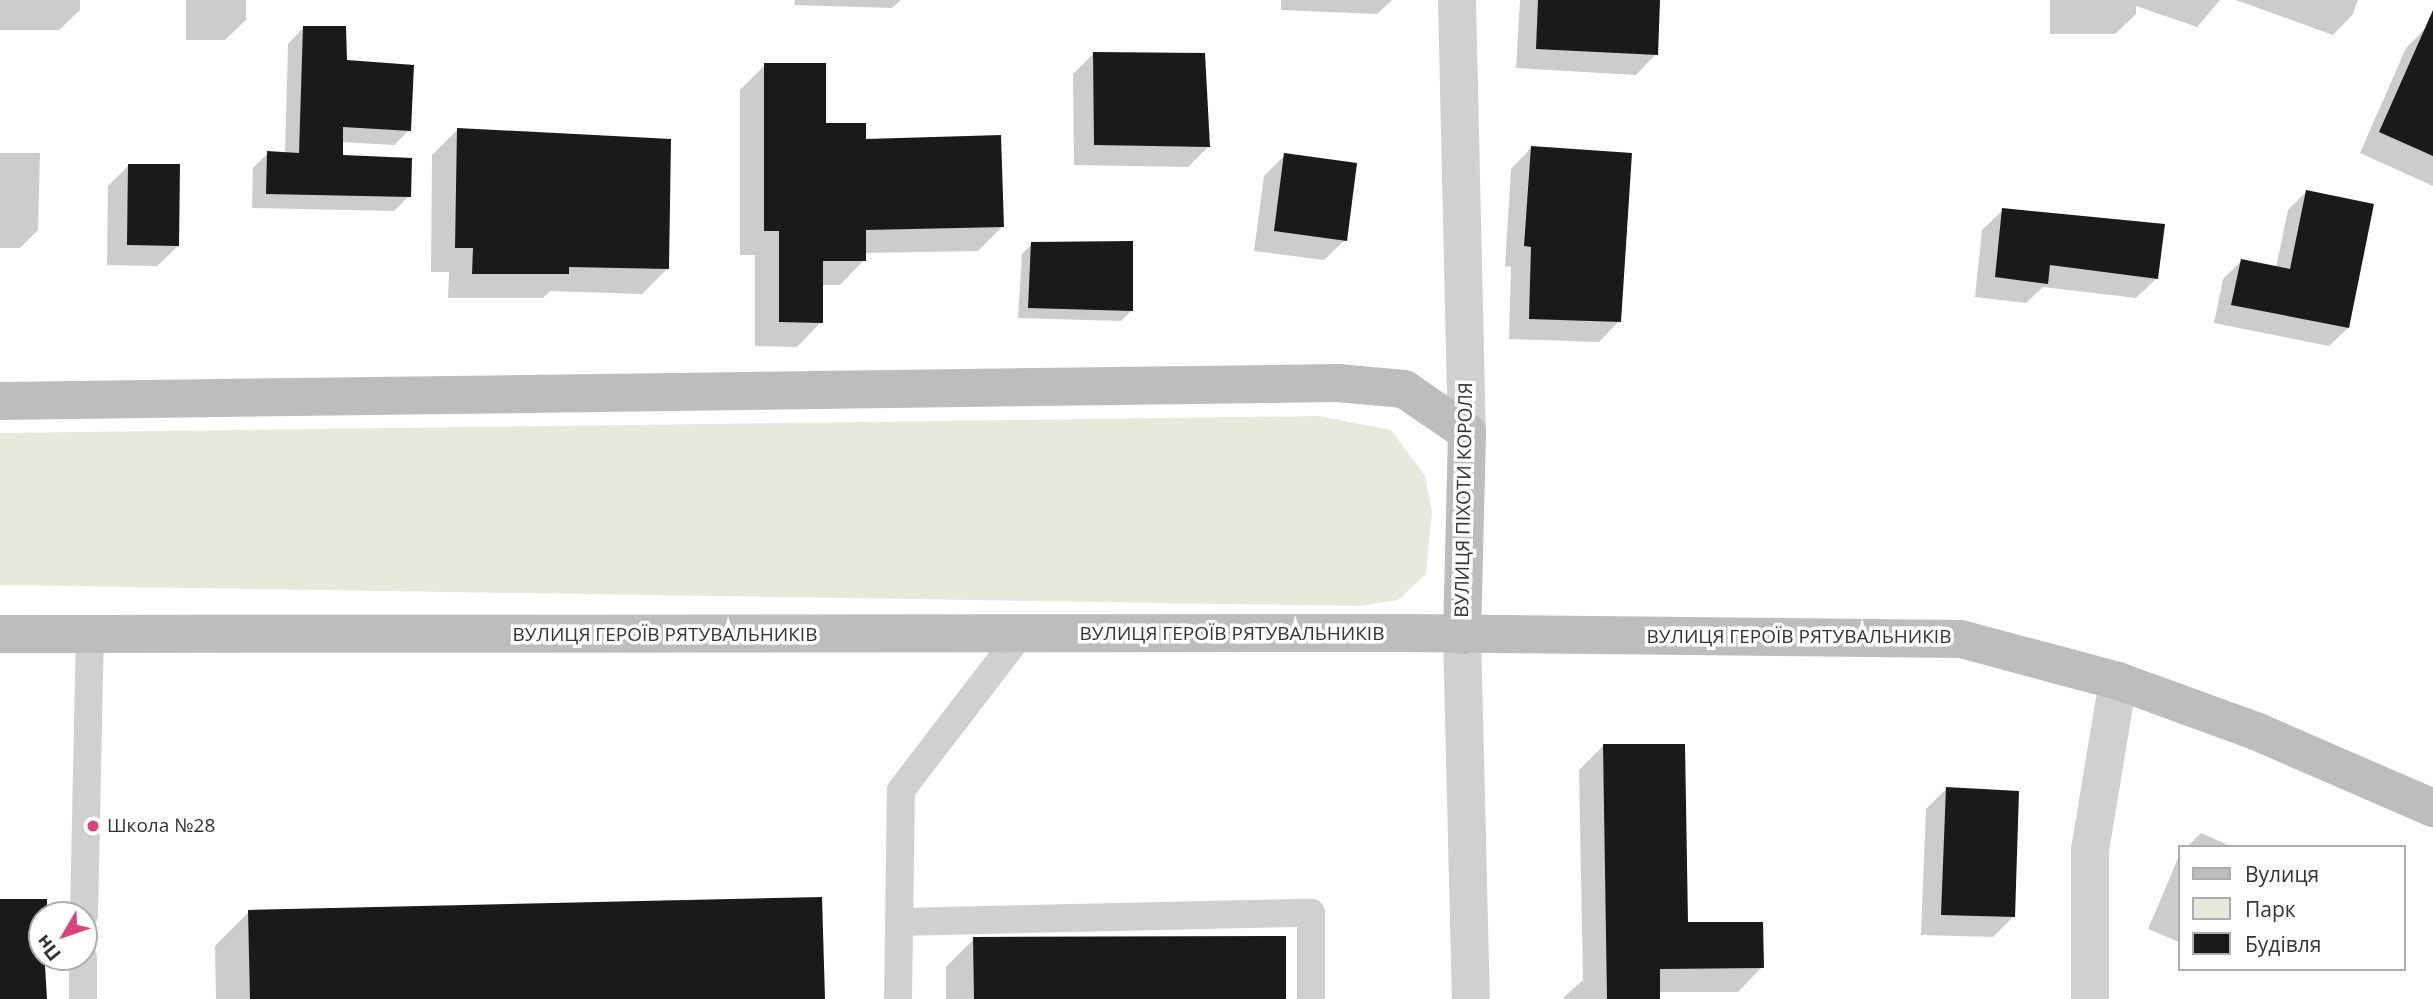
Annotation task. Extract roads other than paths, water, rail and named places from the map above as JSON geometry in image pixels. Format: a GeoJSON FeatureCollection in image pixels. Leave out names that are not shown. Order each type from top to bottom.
{"type":"FeatureCollection","features":[{"type":"Feature","properties":{"kind":"main road"},"geometry":{"type":"LineString","coordinates":[[0,401],[1337,383],[1404,389],[1467,432]]}},
{"type":"Feature","properties":{"kind":"main road","name":"ВУЛИЦЯ ПІХОТИ КОРОЛЯ"},"geometry":{"type":"LineString","coordinates":[[1462,635],[1467,432]]}},
{"type":"Feature","properties":{"kind":"main road","name":"ВУЛИЦЯ ГЕРОЇВ РЯТУВАЛЬНИКІВ"},"geometry":{"type":"LineString","coordinates":[[0,634],[1462,635],[1961,639],[2118,681],[2258,732],[2433,808]]}},
{"type":"Feature","properties":{"kind":"street","name":"ВУЛИЦЯ ПІХОТИ КОРОЛЯ"},"geometry":{"type":"LineString","coordinates":[[1457,0],[1467,432]]}},
{"type":"Feature","properties":{"kind":"street","name":"ВУЛИЦЯ ПІХОТИ КОРОЛЯ"},"geometry":{"type":"LineString","coordinates":[[1462,635],[1471,999]]}},
{"type":"Feature","properties":{"kind":"street"},"geometry":{"type":"LineString","coordinates":[[2090,999],[2090,850],[2118,681]]}},
{"type":"Feature","properties":{"kind":"lane"},"geometry":{"type":"LineString","coordinates":[[84,901],[90,634]]}},
{"type":"Feature","properties":{"kind":"lane"},"geometry":{"type":"LineString","coordinates":[[898,999],[901,790],[1020,635]]}},
{"type":"Feature","properties":{"kind":"lane"},"geometry":{"type":"LineString","coordinates":[[899,922],[1311,913],[1311,999]]}},
{"type":"Feature","properties":{"kind":"lane"},"geometry":{"type":"LineString","coordinates":[[83,971],[83,999]]}},
{"type":"Feature","properties":{"kind":"place","name":"Школа №28"},"geometry":{"type":"Point","coordinates":[93,826]}}]}
